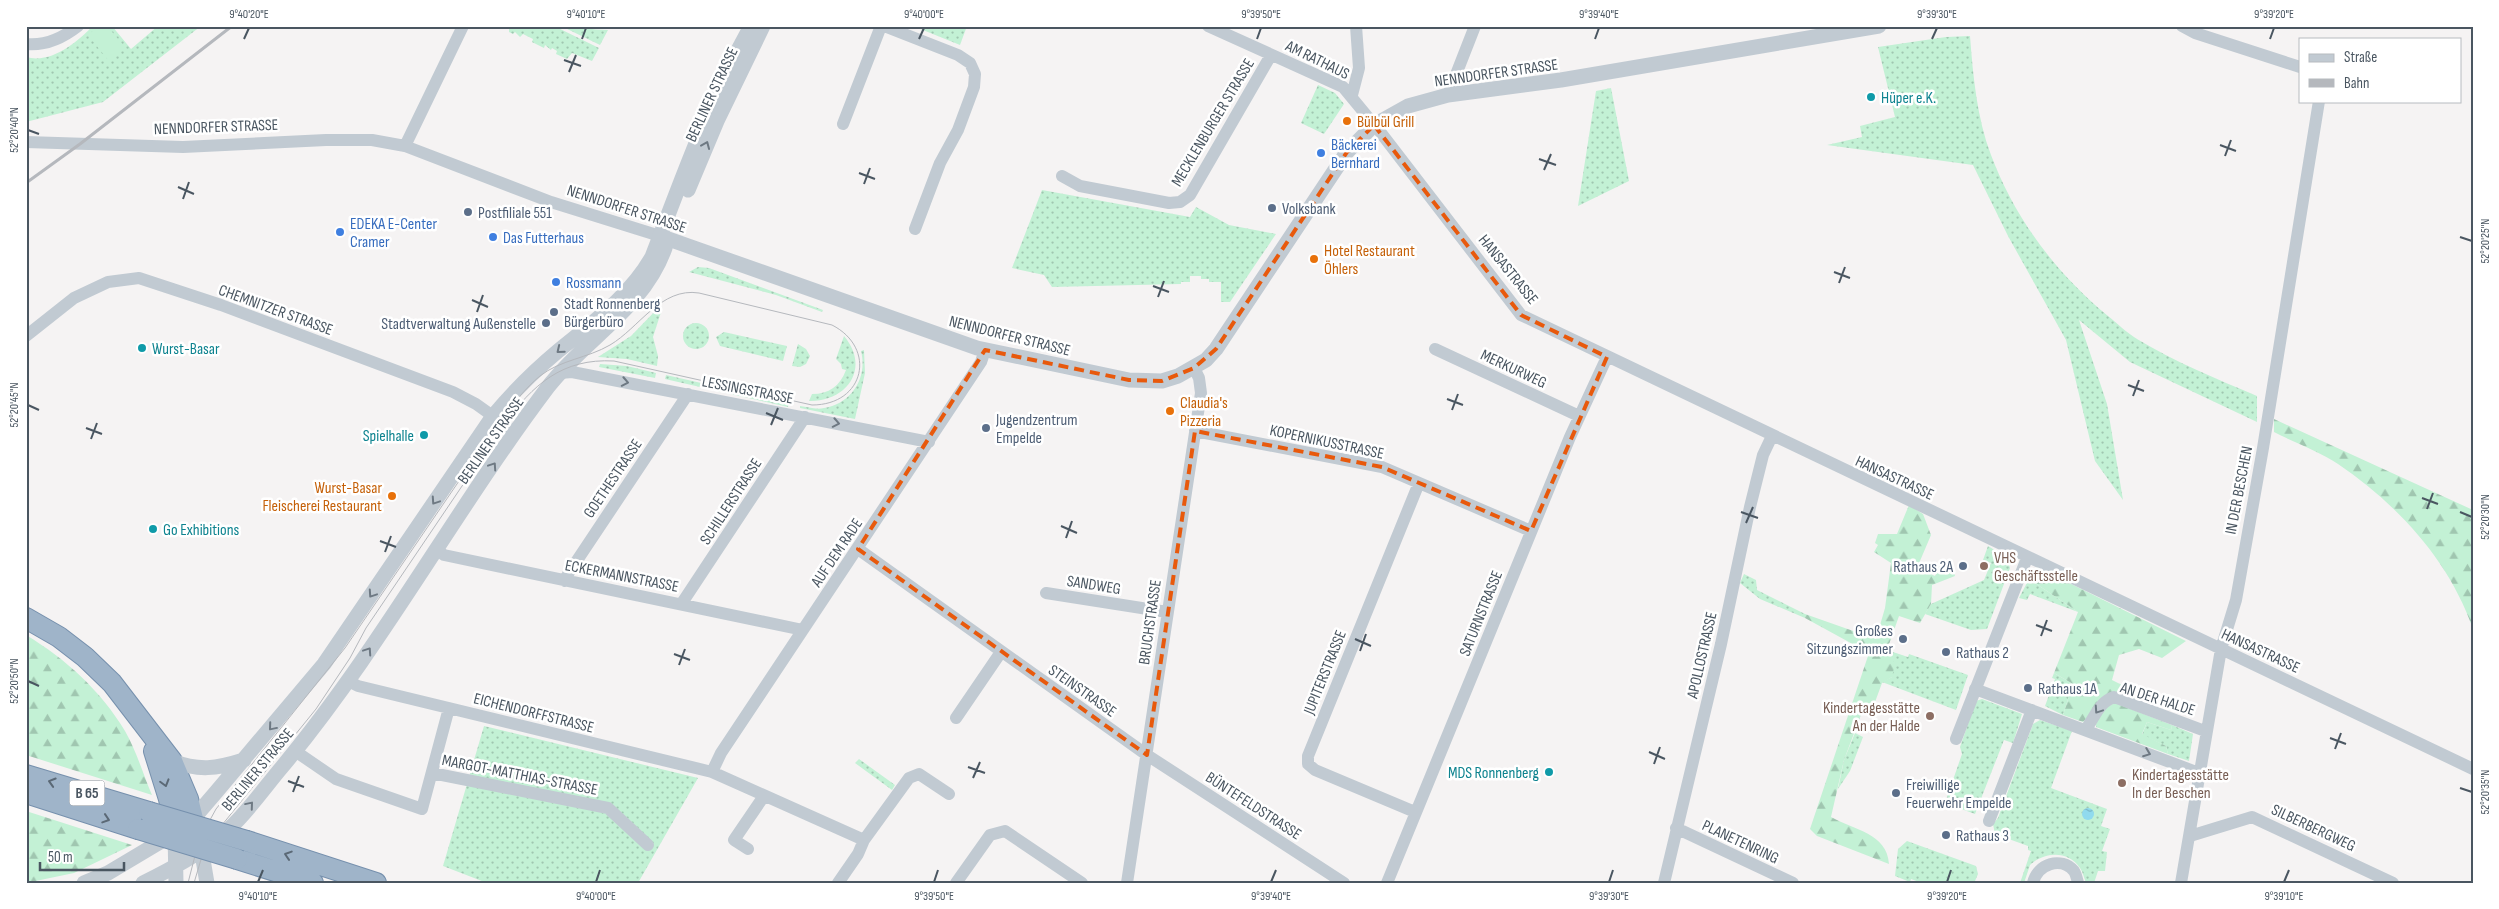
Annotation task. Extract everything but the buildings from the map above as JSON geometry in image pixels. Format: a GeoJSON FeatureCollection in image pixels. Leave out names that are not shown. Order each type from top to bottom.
{"type":"FeatureCollection","features":[{"type":"Feature","properties":{"kind":"highway"},"geometry":{"type":"LineString","coordinates":[[26,618],[59,637],[85,657],[112,683],[172,761],[188,799],[193,819]]}},
{"type":"Feature","properties":{"kind":"highway"},"geometry":{"type":"LineString","coordinates":[[144,724],[158,759],[172,813],[175,834]]}},
{"type":"Feature","properties":{"kind":"highway","name":"B 65"},"geometry":{"type":"LineString","coordinates":[[26,775],[376,883]]}},
{"type":"Feature","properties":{"kind":"highway","name":"B 65"},"geometry":{"type":"LineString","coordinates":[[26,793],[313,883]]}},
{"type":"Feature","properties":{"kind":"street"},"geometry":{"type":"LineString","coordinates":[[405,146],[463,26]]}},
{"type":"Feature","properties":{"kind":"street","name":"BERLINER STRASSE"},"geometry":{"type":"LineString","coordinates":[[143,883],[177,866],[227,831],[295,751],[345,686],[515,432],[560,373],[642,291],[654,274],[664,238],[702,126],[727,68],[751,26]]}},
{"type":"Feature","properties":{"kind":"street","name":"BERLINER STRASSE"},"geometry":{"type":"LineString","coordinates":[[84,883],[108,873],[175,834],[193,819],[324,664],[493,416],[526,379],[591,325],[632,286],[664,238],[763,26]]}},
{"type":"Feature","properties":{"kind":"street"},"geometry":{"type":"LineString","coordinates":[[843,124],[883,26],[958,55],[970,63],[975,74],[974,87],[961,122],[940,163],[914,229]]}},
{"type":"Feature","properties":{"kind":"street","name":"AM RATHAUS"},"geometry":{"type":"LineString","coordinates":[[1208,26],[1230,31],[1271,55],[1343,87],[1352,95],[1374,125]]}},
{"type":"Feature","properties":{"kind":"street"},"geometry":{"type":"LineString","coordinates":[[1352,95],[1359,68],[1356,26]]}},
{"type":"Feature","properties":{"kind":"street"},"geometry":{"type":"LineString","coordinates":[[1448,95],[1475,26]]}},
{"type":"Feature","properties":{"kind":"street","name":"NENNDORFER STRASSE"},"geometry":{"type":"LineString","coordinates":[[26,142],[183,147],[326,140],[372,140],[405,146],[551,202],[664,238],[918,329],[985,350],[1147,382],[1178,376],[1194,368],[1216,349],[1347,152],[1374,125],[1408,106],[1448,95],[1561,80],[1879,26]]}},
{"type":"Feature","properties":{"kind":"street"},"geometry":{"type":"LineString","coordinates":[[2182,26],[2195,33],[2299,67]]}},
{"type":"Feature","properties":{"kind":"street"},"geometry":{"type":"LineString","coordinates":[[26,44],[33,45],[58,39],[74,27]]}},
{"type":"Feature","properties":{"kind":"street","name":"MECKLENBURGER STRASSE"},"geometry":{"type":"LineString","coordinates":[[1062,176],[1080,186],[1169,203],[1180,202],[1190,195],[1271,55]]}},
{"type":"Feature","properties":{"kind":"street","name":"IN DER BESCHEN"},"geometry":{"type":"LineString","coordinates":[[2182,883],[2205,731],[2221,649],[2236,600],[2263,448],[2319,102]]}},
{"type":"Feature","properties":{"kind":"street","name":"HANSASTRASSE"},"geometry":{"type":"LineString","coordinates":[[1374,125],[1521,315],[2027,558],[2473,769]]}},
{"type":"Feature","properties":{"kind":"street","name":"CHEMNITZER STRASSE"},"geometry":{"type":"LineString","coordinates":[[26,336],[74,298],[108,282],[139,278],[220,305],[453,392],[476,404],[515,432]]}},
{"type":"Feature","properties":{"kind":"street","name":"MERKURWEG"},"geometry":{"type":"LineString","coordinates":[[1435,349],[1580,416]]}},
{"type":"Feature","properties":{"kind":"street","name":"AUF DEM RADE"},"geometry":{"type":"LineString","coordinates":[[712,772],[721,753],[929,442],[980,362],[985,350]]}},
{"type":"Feature","properties":{"kind":"street","name":"SATURNSTRASSE"},"geometry":{"type":"LineString","coordinates":[[1387,883],[1531,531],[1607,357]]}},
{"type":"Feature","properties":{"kind":"street","name":"BRUCHSTRASSE"},"geometry":{"type":"LineString","coordinates":[[1127,883],[1201,394],[1199,378],[1194,368]]}},
{"type":"Feature","properties":{"kind":"street","name":"LESSINGSTRASSE"},"geometry":{"type":"LineString","coordinates":[[560,373],[572,372],[929,442]]}},
{"type":"Feature","properties":{"kind":"street","name":"GOETHESTRASSE"},"geometry":{"type":"LineString","coordinates":[[565,581],[688,394]]}},
{"type":"Feature","properties":{"kind":"street","name":"SCHILLERSTRASSE"},"geometry":{"type":"LineString","coordinates":[[682,603],[805,417]]}},
{"type":"Feature","properties":{"kind":"street","name":"KOPERNIKUSSTRASSE"},"geometry":{"type":"LineString","coordinates":[[1195,431],[1382,467],[1531,531]]}},
{"type":"Feature","properties":{"kind":"street","name":"APOLLOSTRASSE"},"geometry":{"type":"LineString","coordinates":[[1664,883],[1721,644],[1750,507],[1763,455],[1772,436]]}},
{"type":"Feature","properties":{"kind":"street","name":"JUPITERSTRASSE"},"geometry":{"type":"LineString","coordinates":[[1415,812],[1314,770],[1308,764],[1308,756],[1419,483]]}},
{"type":"Feature","properties":{"kind":"street","name":"ECKERMANNSTRASSE"},"geometry":{"type":"LineString","coordinates":[[436,549],[444,555],[565,581],[682,603],[803,630]]}},
{"type":"Feature","properties":{"kind":"street","name":"STEINSTRASSE"},"geometry":{"type":"LineString","coordinates":[[858,549],[1147,755]]}},
{"type":"Feature","properties":{"kind":"street"},"geometry":{"type":"LineString","coordinates":[[1956,739],[2027,558]]}},
{"type":"Feature","properties":{"kind":"street","name":"SANDWEG"},"geometry":{"type":"LineString","coordinates":[[1046,593],[1167,612]]}},
{"type":"Feature","properties":{"kind":"street"},"geometry":{"type":"LineString","coordinates":[[956,718],[1001,652]]}},
{"type":"Feature","properties":{"kind":"street","name":"EICHENDORFFSTRASSE"},"geometry":{"type":"LineString","coordinates":[[345,686],[358,686],[712,772],[864,840]]}},
{"type":"Feature","properties":{"kind":"street"},"geometry":{"type":"LineString","coordinates":[[1975,689],[2199,773]]}},
{"type":"Feature","properties":{"kind":"street","name":"AN DER HALDE"},"geometry":{"type":"LineString","coordinates":[[2086,730],[2099,708],[2107,700],[2114,697],[2205,731]]}},
{"type":"Feature","properties":{"kind":"street","name":"MARGOT-MATTHIAS-STRASSE"},"geometry":{"type":"LineString","coordinates":[[295,751],[336,779],[422,809],[449,708]]}},
{"type":"Feature","properties":{"kind":"street"},"geometry":{"type":"LineString","coordinates":[[1989,821],[2032,710]]}},
{"type":"Feature","properties":{"kind":"street","name":"BÜNTEFELDSTRASSE"},"geometry":{"type":"LineString","coordinates":[[1147,755],[1344,883]]}},
{"type":"Feature","properties":{"kind":"street"},"geometry":{"type":"LineString","coordinates":[[172,761],[195,769],[220,766],[244,760]]}},
{"type":"Feature","properties":{"kind":"street","name":"MARGOT-MATTHIAS-STRASSE"},"geometry":{"type":"LineString","coordinates":[[432,774],[608,808],[648,845]]}},
{"type":"Feature","properties":{"kind":"street"},"geometry":{"type":"LineString","coordinates":[[838,883],[858,854],[864,840],[909,778],[919,774],[949,794]]}},
{"type":"Feature","properties":{"kind":"street"},"geometry":{"type":"LineString","coordinates":[[748,849],[734,840],[764,796]]}},
{"type":"Feature","properties":{"kind":"street"},"geometry":{"type":"LineString","coordinates":[[172,813],[227,831]]}},
{"type":"Feature","properties":{"kind":"street","name":"SILBERBERGWEG"},"geometry":{"type":"LineString","coordinates":[[2190,836],[2252,817],[2393,883]]}},
{"type":"Feature","properties":{"kind":"street"},"geometry":{"type":"LineString","coordinates":[[193,819],[207,883]]}},
{"type":"Feature","properties":{"kind":"street","name":"PLANETENRING"},"geometry":{"type":"LineString","coordinates":[[1676,828],[1793,883]]}},
{"type":"Feature","properties":{"kind":"street"},"geometry":{"type":"LineString","coordinates":[[956,883],[990,834],[999,830],[1006,831],[1082,883]]}},
{"type":"Feature","properties":{"kind":"street"},"geometry":{"type":"LineString","coordinates":[[175,834],[176,883]]}},
{"type":"Feature","properties":{"kind":"street"},"geometry":{"type":"LineString","coordinates":[[2033,883],[2040,869],[2051,863],[2063,864],[2074,872],[2078,883]]}},
{"type":"Feature","properties":{"kind":"highlighted area"},"geometry":{"type":"Polygon","coordinates":[[[1374,125],[1521,315],[1607,357],[1531,531],[1382,467],[1195,431],[1147,755],[858,549],[985,350],[1129,380],[1162,381],[1194,368],[1216,349],[1347,152],[1374,125]]]}},
{"type":"Feature","properties":{"kind":"green space"},"geometry":{"type":"Polygon","coordinates":[[[93,26],[112,26],[131,49],[158,26],[201,26],[103,102],[26,122],[26,57],[45,58],[54,55],[71,45],[93,26]]]}},
{"type":"Feature","properties":{"kind":"green space"},"geometry":{"type":"Polygon","coordinates":[[[98,26],[107,26],[124,46],[108,60],[88,35],[98,26]]]}},
{"type":"Feature","properties":{"kind":"green space"},"geometry":{"type":"Polygon","coordinates":[[[509,26],[554,26],[599,48],[592,61],[572,53],[567,59],[556,54],[557,51],[552,48],[551,50],[545,45],[544,48],[532,42],[533,39],[523,34],[520,37],[515,32],[513,34],[509,32],[509,26]]]}},
{"type":"Feature","properties":{"kind":"green space"},"geometry":{"type":"Polygon","coordinates":[[[561,26],[596,29],[608,30],[600,45],[561,26]]]}},
{"type":"Feature","properties":{"kind":"green space"},"geometry":{"type":"Polygon","coordinates":[[[913,26],[967,26],[960,45],[913,26]]]}},
{"type":"Feature","properties":{"kind":"green space"},"geometry":{"type":"Polygon","coordinates":[[[1970,36],[1979,112],[1991,155],[2012,201],[2025,223],[2054,263],[2089,299],[2133,337],[2181,363],[2257,396],[2257,422],[2130,362],[2079,320],[2107,404],[2123,500],[2095,461],[2066,340],[2008,236],[1973,165],[1827,145],[1862,137],[1860,126],[1895,117],[1878,47],[1946,37],[1970,36]]]}},
{"type":"Feature","properties":{"kind":"green space"},"geometry":{"type":"Polygon","coordinates":[[[1318,85],[1335,93],[1344,104],[1324,134],[1301,123],[1318,85]]]}},
{"type":"Feature","properties":{"kind":"green space"},"geometry":{"type":"Polygon","coordinates":[[[1611,88],[1629,181],[1578,206],[1596,91],[1611,88]]]}},
{"type":"Feature","properties":{"kind":"green space"},"geometry":{"type":"Polygon","coordinates":[[[1042,190],[1190,217],[1196,207],[1229,225],[1276,234],[1230,302],[1221,302],[1221,282],[1209,282],[1209,279],[1201,279],[1201,276],[1190,276],[1190,282],[1181,282],[1181,284],[1052,287],[1044,275],[1012,268],[1042,190]]]}},
{"type":"Feature","properties":{"kind":"green space"},"geometry":{"type":"Polygon","coordinates":[[[698,267],[709,268],[823,310],[822,312],[776,295],[689,272],[698,267]]]}},
{"type":"Feature","properties":{"kind":"green space"},"geometry":{"type":"Polygon","coordinates":[[[659,307],[662,309],[653,337],[658,356],[657,366],[627,359],[598,357],[631,336],[659,307]]]}},
{"type":"Feature","properties":{"kind":"green space"},"geometry":{"type":"Polygon","coordinates":[[[696,323],[705,327],[709,336],[705,345],[696,349],[687,345],[683,336],[687,327],[696,323]]]}},
{"type":"Feature","properties":{"kind":"green space"},"geometry":{"type":"Polygon","coordinates":[[[724,332],[787,346],[783,361],[720,346],[716,337],[724,332]]]}},
{"type":"Feature","properties":{"kind":"green space"},"geometry":{"type":"Polygon","coordinates":[[[844,336],[852,348],[855,360],[855,371],[851,381],[834,396],[823,400],[809,401],[812,394],[829,391],[844,376],[846,370],[842,369],[841,364],[836,359],[844,336]]]}},
{"type":"Feature","properties":{"kind":"green space"},"geometry":{"type":"Polygon","coordinates":[[[798,344],[806,349],[810,356],[806,364],[800,367],[792,366],[798,344]]]}},
{"type":"Feature","properties":{"kind":"green space"},"geometry":{"type":"Polygon","coordinates":[[[864,350],[865,373],[855,419],[800,408],[800,406],[815,409],[834,406],[849,395],[855,388],[862,371],[861,351],[864,350]]]}},
{"type":"Feature","properties":{"kind":"green space"},"geometry":{"type":"Polygon","coordinates":[[[600,364],[627,366],[656,373],[655,378],[599,367],[600,364]]]}},
{"type":"Feature","properties":{"kind":"green space"},"geometry":{"type":"Polygon","coordinates":[[[666,375],[789,403],[788,407],[665,379],[666,375]]]}},
{"type":"Feature","properties":{"kind":"green space"},"geometry":{"type":"Polygon","coordinates":[[[2274,419],[2473,510],[2473,629],[2463,604],[2436,557],[2401,516],[2381,497],[2338,464],[2274,432],[2274,419]]]}},
{"type":"Feature","properties":{"kind":"green space"},"geometry":{"type":"Polygon","coordinates":[[[1909,505],[1923,514],[1931,535],[1917,568],[1935,576],[1942,560],[1952,567],[1955,576],[1932,585],[1931,604],[1920,623],[1899,616],[1887,650],[1895,664],[1892,677],[1882,683],[1871,713],[1862,712],[1844,760],[1831,817],[1876,839],[1887,854],[1889,864],[1817,836],[1810,829],[1869,653],[1805,618],[1805,614],[1876,639],[1885,608],[1891,563],[1874,552],[1878,545],[1875,543],[1878,534],[1897,534],[1909,505]]]}},
{"type":"Feature","properties":{"kind":"green space"},"geometry":{"type":"Polygon","coordinates":[[[1988,546],[2006,557],[2010,568],[1987,629],[1971,630],[1925,614],[1931,604],[1984,580],[1991,563],[1983,560],[1988,546]]]}},
{"type":"Feature","properties":{"kind":"green space"},"geometry":{"type":"Polygon","coordinates":[[[2037,567],[2186,641],[2162,658],[2139,649],[2119,655],[2112,680],[2142,695],[2137,702],[2113,693],[2083,722],[2063,715],[2073,684],[2054,673],[2078,612],[2029,579],[2037,567]]]}},
{"type":"Feature","properties":{"kind":"green space"},"geometry":{"type":"Polygon","coordinates":[[[1744,574],[1756,580],[1757,590],[1805,614],[1805,618],[1760,599],[1740,583],[1744,574]]]}},
{"type":"Feature","properties":{"kind":"green space"},"geometry":{"type":"Polygon","coordinates":[[[2029,579],[2078,612],[2030,594],[2027,600],[2019,598],[2029,579]]]}},
{"type":"Feature","properties":{"kind":"green space"},"geometry":{"type":"Polygon","coordinates":[[[26,635],[69,665],[105,702],[129,738],[152,795],[26,755],[26,635]]]}},
{"type":"Feature","properties":{"kind":"green space"},"geometry":{"type":"Polygon","coordinates":[[[1887,650],[1908,657],[1909,654],[1968,675],[1956,710],[1882,682],[1892,677],[1887,650]]]}},
{"type":"Feature","properties":{"kind":"green space"},"geometry":{"type":"Polygon","coordinates":[[[2054,673],[2073,684],[2063,715],[2045,706],[2055,679],[2052,678],[2054,673]]]}},
{"type":"Feature","properties":{"kind":"green space"},"geometry":{"type":"Polygon","coordinates":[[[1982,699],[2022,714],[2013,743],[2004,740],[1975,814],[1945,803],[1962,754],[1960,747],[1976,701],[1982,699]]]}},
{"type":"Feature","properties":{"kind":"green space"},"geometry":{"type":"Polygon","coordinates":[[[2115,703],[2172,725],[2171,730],[2147,722],[2142,734],[2166,746],[2168,754],[2096,727],[2102,712],[2115,703]]]}},
{"type":"Feature","properties":{"kind":"green space"},"geometry":{"type":"Polygon","coordinates":[[[2040,720],[2072,731],[2051,788],[2107,809],[2101,826],[2110,829],[2102,851],[2107,852],[2105,871],[2098,871],[2094,883],[2086,883],[2081,870],[2069,858],[2049,855],[2030,865],[2024,883],[2020,883],[2031,851],[2028,850],[2028,846],[1995,834],[1993,824],[1998,818],[2033,724],[2040,720]]]}},
{"type":"Feature","properties":{"kind":"green space"},"geometry":{"type":"Polygon","coordinates":[[[2147,722],[2171,730],[2172,725],[2193,734],[2189,761],[2168,754],[2166,746],[2142,735],[2147,722]]]}},
{"type":"Feature","properties":{"kind":"green space"},"geometry":{"type":"Polygon","coordinates":[[[484,726],[698,778],[638,883],[487,883],[443,866],[484,726]]]}},
{"type":"Feature","properties":{"kind":"green space"},"geometry":{"type":"Polygon","coordinates":[[[1855,733],[1863,737],[1850,771],[1838,789],[1844,760],[1855,733]]]}},
{"type":"Feature","properties":{"kind":"green space"},"geometry":{"type":"Polygon","coordinates":[[[859,759],[895,785],[892,790],[855,763],[859,759]]]}},
{"type":"Feature","properties":{"kind":"green space"},"geometry":{"type":"Polygon","coordinates":[[[26,811],[132,845],[74,873],[26,883],[26,811]]]}},
{"type":"Feature","properties":{"kind":"green space"},"geometry":{"type":"Polygon","coordinates":[[[1907,841],[1976,866],[1978,874],[1975,881],[1980,883],[1922,883],[1911,879],[1910,882],[1895,876],[1898,849],[1907,841]]]}},
{"type":"Feature","properties":{"kind":"water"},"geometry":{"type":"Polygon","coordinates":[[[2088,808],[2094,814],[2088,820],[2082,814],[2088,808]]]}},
{"type":"Feature","properties":{"kind":"tram line"},"geometry":{"type":"LineString","coordinates":[[188,883],[199,840],[216,809],[345,648],[500,421],[540,376],[556,366],[610,345],[621,338],[662,302],[673,296],[685,293],[699,293],[832,325],[846,335],[855,347],[859,360],[859,374],[853,386],[844,396],[830,403],[812,405],[614,361],[596,361],[579,364],[564,369],[538,386],[526,397],[504,424],[366,628],[350,658],[316,709],[205,846],[194,883]]}},
{"type":"Feature","properties":{"kind":"railway"},"geometry":{"type":"LineString","coordinates":[[26,183],[80,144],[232,26]]}},
{"type":"Feature","properties":{"kind":"place","name":"Hüper e.K."},"geometry":{"type":"Point","coordinates":[1871,97]}},
{"type":"Feature","properties":{"kind":"place","name":"Bülbül Grill"},"geometry":{"type":"Point","coordinates":[1347,121]}},
{"type":"Feature","properties":{"kind":"place","name":"Bäckerei Bernhard"},"geometry":{"type":"Point","coordinates":[1321,153]}},
{"type":"Feature","properties":{"kind":"place","name":"Volksbank"},"geometry":{"type":"Point","coordinates":[1272,208]}},
{"type":"Feature","properties":{"kind":"place","name":"Postfiliale 551"},"geometry":{"type":"Point","coordinates":[468,212]}},
{"type":"Feature","properties":{"kind":"place","name":"EDEKA E-Center Cramer"},"geometry":{"type":"Point","coordinates":[340,232]}},
{"type":"Feature","properties":{"kind":"place","name":"Das Futterhaus"},"geometry":{"type":"Point","coordinates":[493,237]}},
{"type":"Feature","properties":{"kind":"place","name":"Hotel Restaurant Öhlers"},"geometry":{"type":"Point","coordinates":[1314,259]}},
{"type":"Feature","properties":{"kind":"place","name":"Rossmann"},"geometry":{"type":"Point","coordinates":[556,282]}},
{"type":"Feature","properties":{"kind":"place","name":"Stadt Ronnenberg Bürgerbüro"},"geometry":{"type":"Point","coordinates":[554,312]}},
{"type":"Feature","properties":{"kind":"place","name":"Stadtverwaltung Außenstelle"},"geometry":{"type":"Point","coordinates":[546,323]}},
{"type":"Feature","properties":{"kind":"place","name":"Wurst-Basar"},"geometry":{"type":"Point","coordinates":[142,348]}},
{"type":"Feature","properties":{"kind":"place","name":"Claudia's Pizzeria"},"geometry":{"type":"Point","coordinates":[1170,411]}},
{"type":"Feature","properties":{"kind":"place","name":"Jugendzentrum Empelde"},"geometry":{"type":"Point","coordinates":[986,428]}},
{"type":"Feature","properties":{"kind":"place","name":"Spielhalle"},"geometry":{"type":"Point","coordinates":[424,435]}},
{"type":"Feature","properties":{"kind":"place","name":"Wurst-Basar Fleischerei Restaurant"},"geometry":{"type":"Point","coordinates":[392,496]}},
{"type":"Feature","properties":{"kind":"place","name":"Go Exhibitions"},"geometry":{"type":"Point","coordinates":[153,529]}},
{"type":"Feature","properties":{"kind":"place","name":"Rathaus 2A"},"geometry":{"type":"Point","coordinates":[1963,566]}},
{"type":"Feature","properties":{"kind":"place","name":"VHS Geschäftsstelle"},"geometry":{"type":"Point","coordinates":[1984,566]}},
{"type":"Feature","properties":{"kind":"place","name":"Großes Sitzungszimmer"},"geometry":{"type":"Point","coordinates":[1903,639]}},
{"type":"Feature","properties":{"kind":"place","name":"Rathaus 2"},"geometry":{"type":"Point","coordinates":[1946,652]}},
{"type":"Feature","properties":{"kind":"place","name":"Rathaus 1A"},"geometry":{"type":"Point","coordinates":[2028,688]}},
{"type":"Feature","properties":{"kind":"place","name":"Kindertagesstätte An der Halde"},"geometry":{"type":"Point","coordinates":[1930,716]}},
{"type":"Feature","properties":{"kind":"place","name":"MDS Ronnenberg"},"geometry":{"type":"Point","coordinates":[1549,772]}},
{"type":"Feature","properties":{"kind":"place","name":"Kindertagesstätte In der Beschen"},"geometry":{"type":"Point","coordinates":[2122,783]}},
{"type":"Feature","properties":{"kind":"place","name":"Freiwillige Feuerwehr Empelde"},"geometry":{"type":"Point","coordinates":[1896,793]}},
{"type":"Feature","properties":{"kind":"place","name":"Rathaus 3"},"geometry":{"type":"Point","coordinates":[1946,835]}}]}
